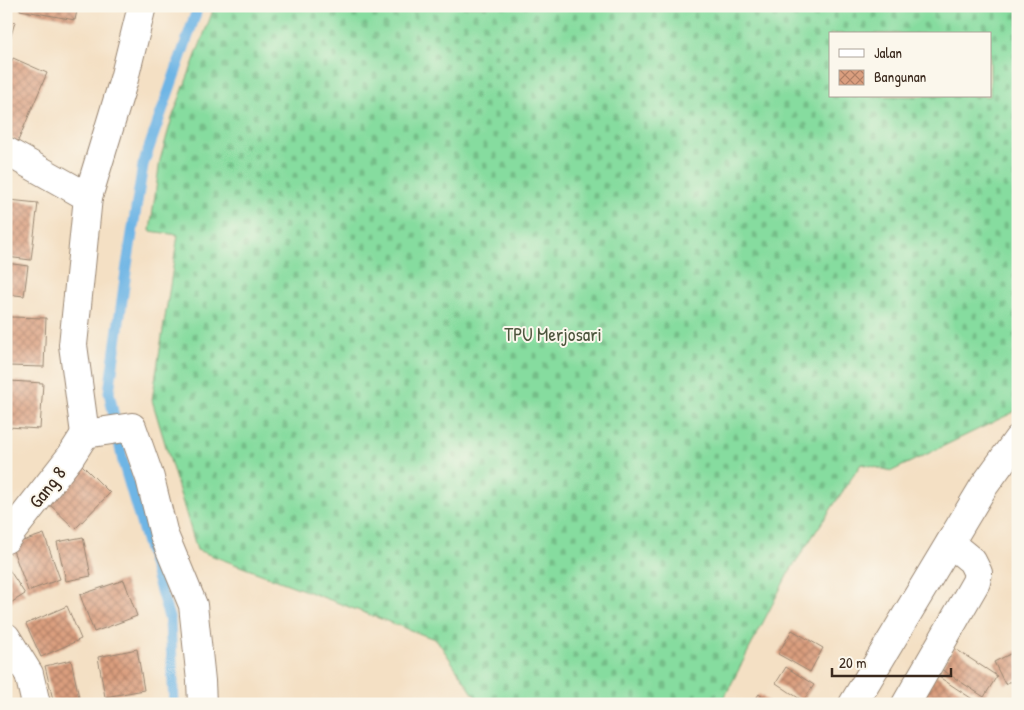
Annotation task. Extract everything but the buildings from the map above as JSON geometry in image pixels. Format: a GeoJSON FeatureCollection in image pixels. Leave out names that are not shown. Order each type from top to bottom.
{"type":"FeatureCollection","features":[{"type":"Feature","properties":{"kind":"street"},"geometry":{"type":"LineString","coordinates":[[142,6],[124,79],[88,197],[73,345],[91,433],[132,427],[150,478],[164,535],[192,605],[202,704]]}},
{"type":"Feature","properties":{"kind":"street"},"geometry":{"type":"LineString","coordinates":[[6,151],[88,197]]}},
{"type":"Feature","properties":{"kind":"street","name":"Gang 8"},"geometry":{"type":"LineString","coordinates":[[6,539],[91,433]]}},
{"type":"Feature","properties":{"kind":"street"},"geometry":{"type":"LineString","coordinates":[[853,704],[984,486],[1018,439]]}},
{"type":"Feature","properties":{"kind":"street"},"geometry":{"type":"LineString","coordinates":[[906,704],[976,582],[978,573],[972,561],[950,543]]}},
{"type":"Feature","properties":{"kind":"street"},"geometry":{"type":"LineString","coordinates":[[6,637],[29,674],[36,704]]}},
{"type":"Feature","properties":{"kind":"green space","name":"TPU Merjosari"},"geometry":{"type":"Polygon","coordinates":[[[213,6],[1018,6],[1018,407],[1014,412],[892,471],[861,464],[789,572],[721,704],[480,704],[437,640],[197,550],[152,400],[178,235],[150,231],[160,160],[172,118],[213,6]]]}},
{"type":"Feature","properties":{"kind":"waterway"},"geometry":{"type":"LineString","coordinates":[[174,704],[170,621],[123,462],[109,392],[143,165],[196,13],[196,6]]}}]}
